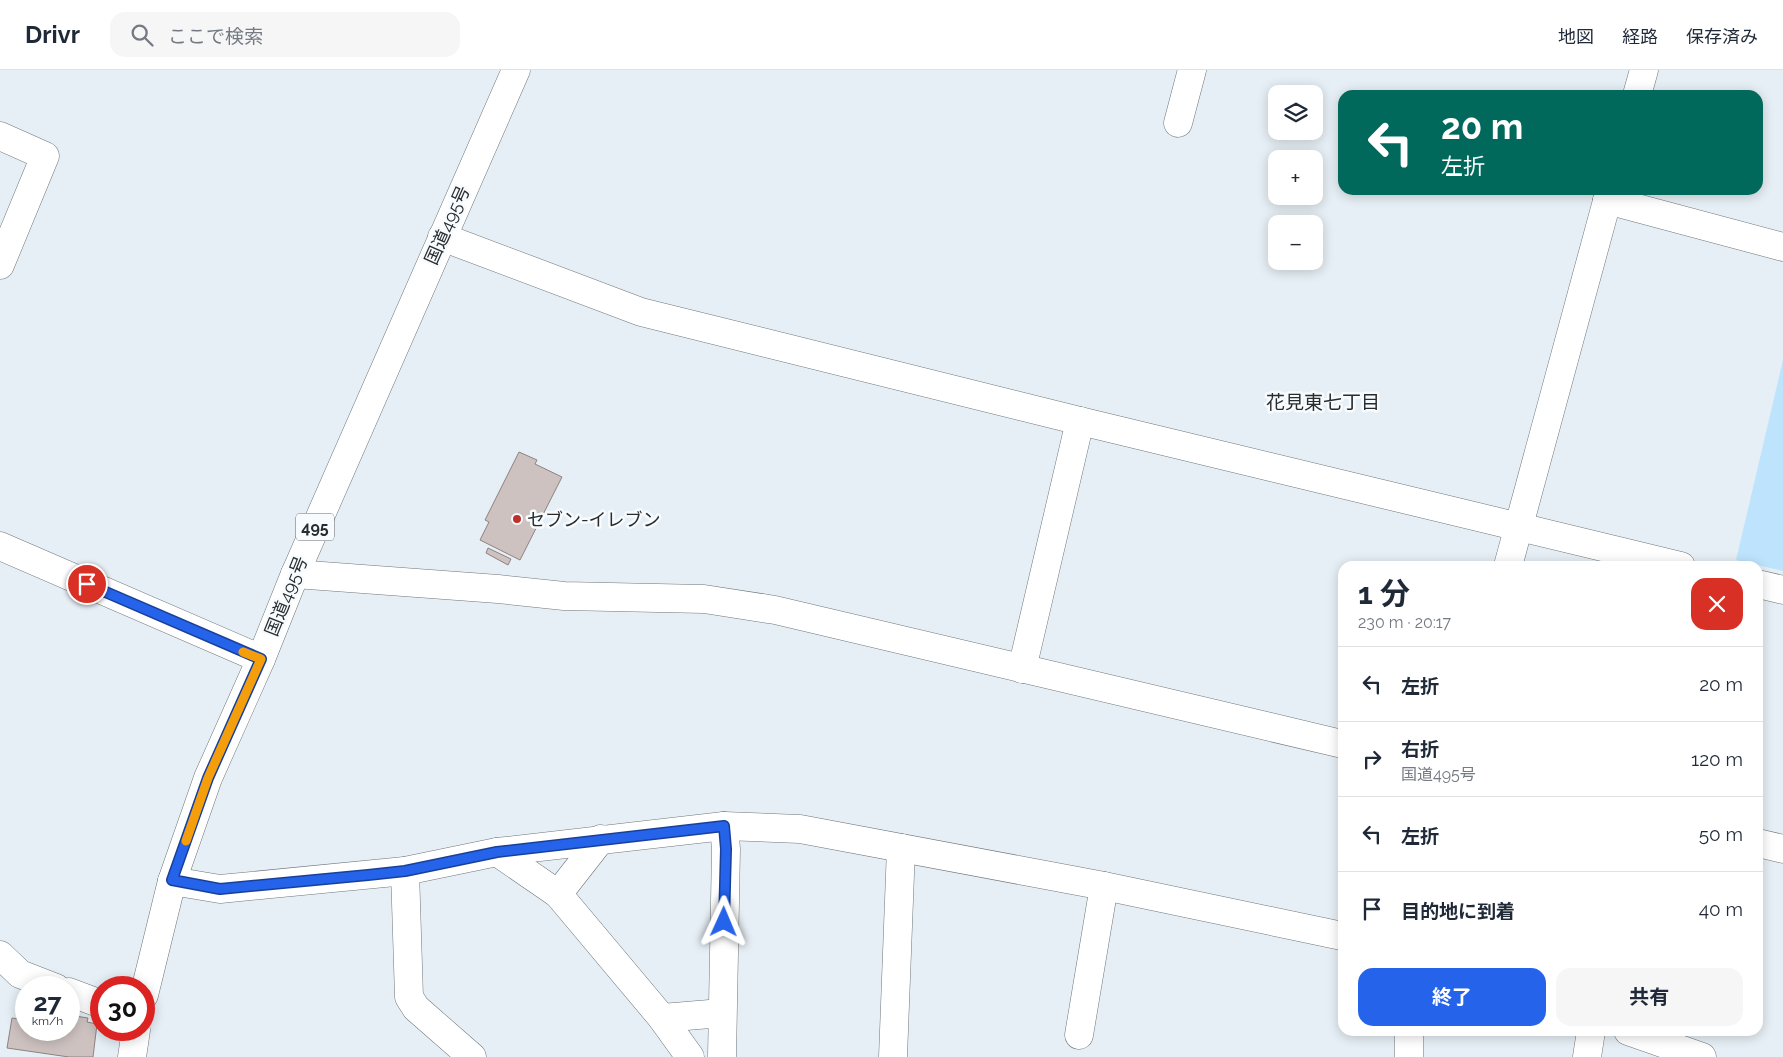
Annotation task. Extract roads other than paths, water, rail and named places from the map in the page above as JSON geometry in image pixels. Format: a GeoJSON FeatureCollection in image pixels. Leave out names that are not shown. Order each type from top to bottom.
{"type":"FeatureCollection","features":[{"type":"Feature","properties":{"kind":"main road","name":"国道495号"},"geometry":{"type":"LineString","coordinates":[[149,976],[172,880],[208,778],[261,659],[294,574],[516,70]]}},
{"type":"Feature","properties":{"kind":"main road"},"geometry":{"type":"LineString","coordinates":[[1178,123],[1192,70]]}},
{"type":"Feature","properties":{"kind":"main road"},"geometry":{"type":"LineString","coordinates":[[1638,90],[1644,70]]}},
{"type":"Feature","properties":{"kind":"main road"},"geometry":{"type":"LineString","coordinates":[[0,136],[45,156],[0,265]]}},
{"type":"Feature","properties":{"kind":"main road"},"geometry":{"type":"LineString","coordinates":[[1509,561],[1608,195],[1783,247]]}},
{"type":"Feature","properties":{"kind":"main road"},"geometry":{"type":"LineString","coordinates":[[442,237],[641,312],[739,338],[1660,561]]}},
{"type":"Feature","properties":{"kind":"main road"},"geometry":{"type":"LineString","coordinates":[[1022,669],[1080,421]]}},
{"type":"Feature","properties":{"kind":"main road"},"geometry":{"type":"LineString","coordinates":[[0,546],[261,659]]}},
{"type":"Feature","properties":{"kind":"main road"},"geometry":{"type":"LineString","coordinates":[[294,574],[498,589],[564,596],[704,599],[776,610],[1338,743]]}},
{"type":"Feature","properties":{"kind":"main road"},"geometry":{"type":"LineString","coordinates":[[1763,585],[1783,590]]}},
{"type":"Feature","properties":{"kind":"main road"},"geometry":{"type":"LineString","coordinates":[[172,880],[220,889],[405,871],[497,852],[724,826],[800,829],[1104,886],[1338,935]]}},
{"type":"Feature","properties":{"kind":"main road"},"geometry":{"type":"LineString","coordinates":[[722,1057],[726,849],[724,826]]}},
{"type":"Feature","properties":{"kind":"main road"},"geometry":{"type":"LineString","coordinates":[[558,894],[601,839]]}},
{"type":"Feature","properties":{"kind":"main road"},"geometry":{"type":"LineString","coordinates":[[1763,844],[1783,849]]}},
{"type":"Feature","properties":{"kind":"main road"},"geometry":{"type":"LineString","coordinates":[[893,1057],[901,848]]}},
{"type":"Feature","properties":{"kind":"main road"},"geometry":{"type":"LineString","coordinates":[[497,852],[558,894],[662,1018],[690,1057]]}},
{"type":"Feature","properties":{"kind":"main road"},"geometry":{"type":"LineString","coordinates":[[405,871],[409,997],[416,1008],[472,1057]]}},
{"type":"Feature","properties":{"kind":"main road"},"geometry":{"type":"LineString","coordinates":[[1079,1035],[1104,886]]}},
{"type":"Feature","properties":{"kind":"main road"},"geometry":{"type":"LineString","coordinates":[[0,955],[20,974],[25,976]]}},
{"type":"Feature","properties":{"kind":"main road"},"geometry":{"type":"LineString","coordinates":[[662,1018],[722,1013]]}},
{"type":"Feature","properties":{"kind":"main road"},"geometry":{"type":"LineString","coordinates":[[1409,1036],[1409,1057]]}},
{"type":"Feature","properties":{"kind":"main road"},"geometry":{"type":"LineString","coordinates":[[1587,1057],[1590,1036]]}},
{"type":"Feature","properties":{"kind":"main road"},"geometry":{"type":"LineString","coordinates":[[1642,1036],[1702,1057]]}},
{"type":"Feature","properties":{"kind":"main road"},"geometry":{"type":"LineString","coordinates":[[132,1057],[134,1041]]}},
{"type":"Feature","properties":{"kind":"place","name":"セブン-イレブン"},"geometry":{"type":"Point","coordinates":[517,519]}},
{"type":"Feature","properties":{"kind":"district","name":"花見東七丁目"},"geometry":{"type":"Point","coordinates":[1323,402]}}]}
